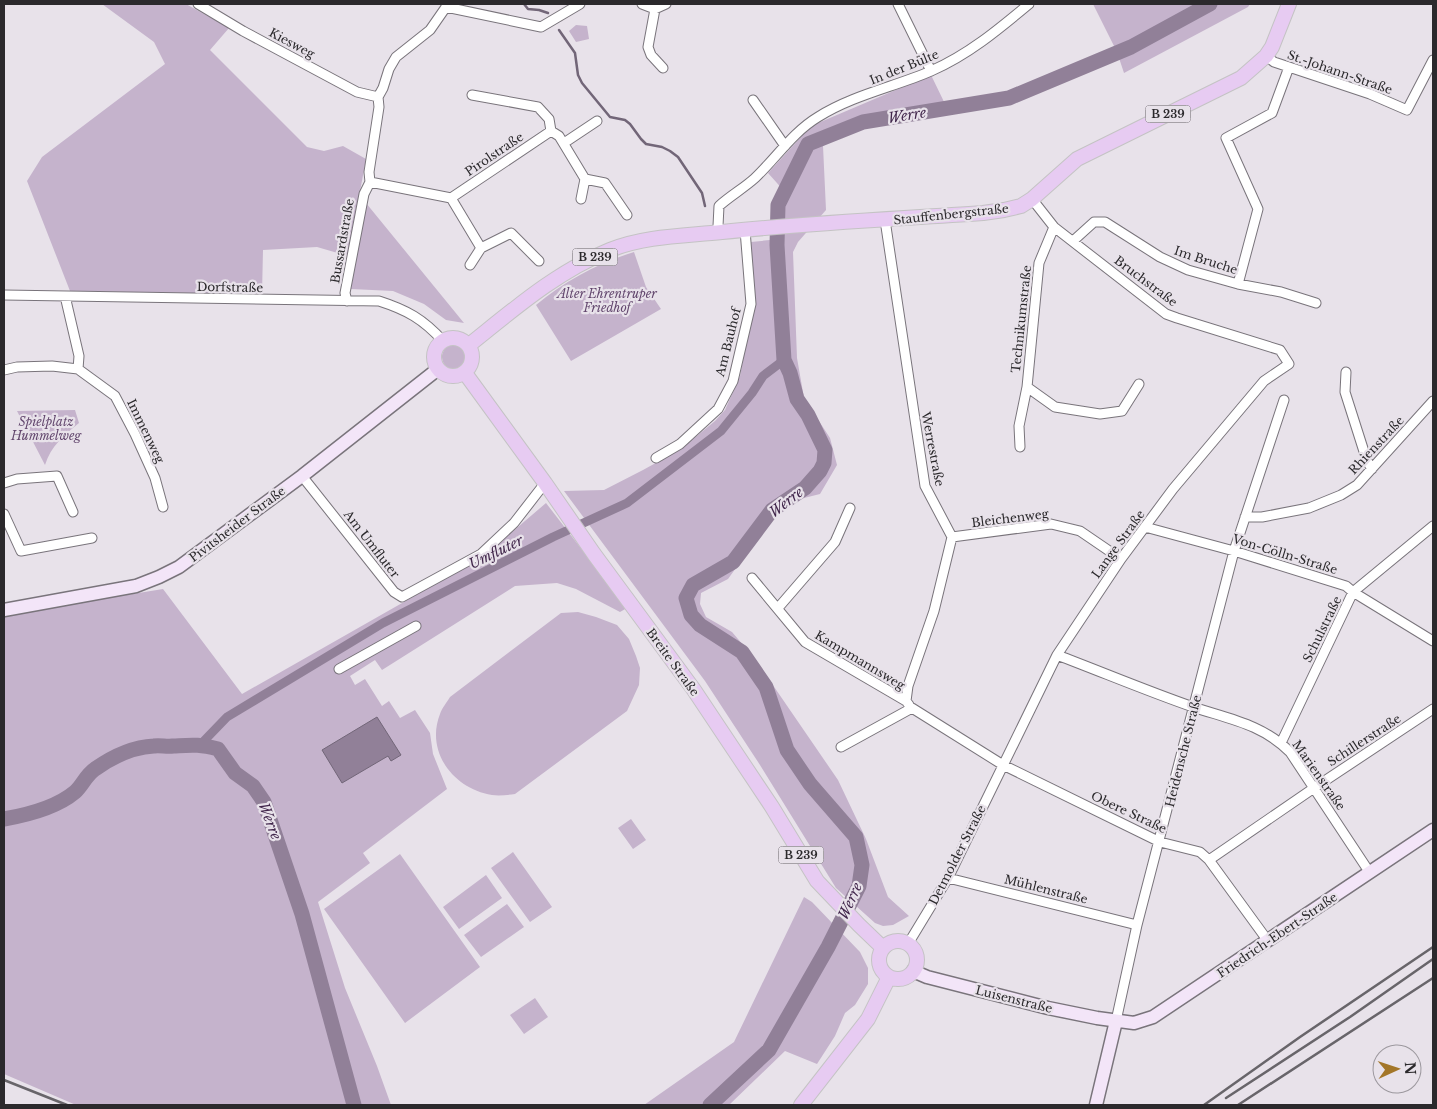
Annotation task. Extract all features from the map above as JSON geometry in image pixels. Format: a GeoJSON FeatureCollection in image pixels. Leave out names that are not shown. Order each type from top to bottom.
{"type":"FeatureCollection","features":[{"type":"Feature","properties":{"kind":"main road","name":"Stauffenbergstraße"},"geometry":{"type":"LineString","coordinates":[[745,230],[1004,210],[1021,206],[1032,199],[1077,159],[1241,78],[1266,56],[1272,47],[1289,4]]}},
{"type":"Feature","properties":{"kind":"main road","name":"B 239"},"geometry":{"type":"LineString","coordinates":[[469,345],[546,284],[581,263],[611,250],[639,241],[745,230]]}},
{"type":"Feature","properties":{"kind":"main road"},"geometry":{"type":"LineString","coordinates":[[454,338],[469,345],[473,357],[470,368],[465,373],[451,377],[443,374],[438,369],[434,357],[435,351],[442,341],[454,338]]}},
{"type":"Feature","properties":{"kind":"main road","name":"Pivitsheider Straße"},"geometry":{"type":"LineString","coordinates":[[4,610],[110,592],[159,578],[193,557],[302,476],[438,369]]}},
{"type":"Feature","properties":{"kind":"main road","name":"Breite Straße"},"geometry":{"type":"LineString","coordinates":[[465,373],[694,690],[772,807],[817,881],[858,925],[883,948]]}},
{"type":"Feature","properties":{"kind":"main road","name":"Friedrich-Ebert-Straße"},"geometry":{"type":"LineString","coordinates":[[1116,1021],[1134,1023],[1153,1018],[1433,830]]}},
{"type":"Feature","properties":{"kind":"main road"},"geometry":{"type":"LineString","coordinates":[[898,941],[908,944],[912,947],[916,956],[917,961],[914,971],[902,978],[889,977],[881,969],[879,962],[883,948],[892,942],[898,941]]}},
{"type":"Feature","properties":{"kind":"main road","name":"Luisenstraße"},"geometry":{"type":"LineString","coordinates":[[914,971],[926,976],[1048,1008],[1116,1021]]}},
{"type":"Feature","properties":{"kind":"main road"},"geometry":{"type":"LineString","coordinates":[[801,1105],[868,1019],[889,977]]}},
{"type":"Feature","properties":{"kind":"main road","name":"Heidensche Straße"},"geometry":{"type":"LineString","coordinates":[[1096,1105],[1116,1021]]}},
{"type":"Feature","properties":{"kind":"street","name":"Kiesweg"},"geometry":{"type":"LineString","coordinates":[[198,4],[243,32],[349,88],[378,97]]}},
{"type":"Feature","properties":{"kind":"street"},"geometry":{"type":"LineString","coordinates":[[446,6],[541,27],[580,4]]}},
{"type":"Feature","properties":{"kind":"street"},"geometry":{"type":"LineString","coordinates":[[642,4],[655,9],[666,4]]}},
{"type":"Feature","properties":{"kind":"street"},"geometry":{"type":"LineString","coordinates":[[898,4],[931,71]]}},
{"type":"Feature","properties":{"kind":"street","name":"In der Bülte"},"geometry":{"type":"LineString","coordinates":[[720,232],[718,226],[719,206],[754,179],[785,146],[817,118],[836,106],[931,71],[961,56],[1029,4]]}},
{"type":"Feature","properties":{"kind":"street","name":"Bussardstraße"},"geometry":{"type":"LineString","coordinates":[[346,301],[345,293],[364,194],[370,182],[371,152],[379,107],[378,97],[396,57],[430,30],[446,6]]}},
{"type":"Feature","properties":{"kind":"street"},"geometry":{"type":"LineString","coordinates":[[655,9],[648,47],[650,55],[663,68]]}},
{"type":"Feature","properties":{"kind":"street","name":"St.-Johann-Straße"},"geometry":{"type":"LineString","coordinates":[[1266,56],[1274,62],[1382,99],[1407,110],[1433,61]]}},
{"type":"Feature","properties":{"kind":"street"},"geometry":{"type":"LineString","coordinates":[[1238,284],[1258,208],[1226,138],[1272,113],[1289,67]]}},
{"type":"Feature","properties":{"kind":"street"},"geometry":{"type":"LineString","coordinates":[[472,95],[538,107],[549,119],[551,131],[559,136],[564,143],[585,179],[581,199]]}},
{"type":"Feature","properties":{"kind":"street"},"geometry":{"type":"LineString","coordinates":[[753,100],[785,146]]}},
{"type":"Feature","properties":{"kind":"street"},"geometry":{"type":"LineString","coordinates":[[564,143],[597,121]]}},
{"type":"Feature","properties":{"kind":"street","name":"Pirolstraße"},"geometry":{"type":"LineString","coordinates":[[451,198],[551,131]]}},
{"type":"Feature","properties":{"kind":"street"},"geometry":{"type":"LineString","coordinates":[[585,179],[605,183],[626,215]]}},
{"type":"Feature","properties":{"kind":"street"},"geometry":{"type":"LineString","coordinates":[[370,182],[451,198],[481,248]]}},
{"type":"Feature","properties":{"kind":"street","name":"Bruchstraße"},"geometry":{"type":"LineString","coordinates":[[1032,199],[1054,227],[1166,314],[1280,350],[1289,364]]}},
{"type":"Feature","properties":{"kind":"street","name":"Werrestraße"},"geometry":{"type":"LineString","coordinates":[[885,220],[925,486],[952,537]]}},
{"type":"Feature","properties":{"kind":"street","name":"Im Bruche"},"geometry":{"type":"LineString","coordinates":[[1073,241],[1094,222],[1105,222],[1160,257],[1188,270],[1238,284],[1281,292],[1316,303]]}},
{"type":"Feature","properties":{"kind":"street","name":"Technikumstraße"},"geometry":{"type":"LineString","coordinates":[[1020,447],[1019,426],[1027,387],[1039,263],[1054,227]]}},
{"type":"Feature","properties":{"kind":"street","name":"Am Bauhof"},"geometry":{"type":"LineString","coordinates":[[656,458],[680,444],[718,409],[733,381],[751,304],[745,230]]}},
{"type":"Feature","properties":{"kind":"street"},"geometry":{"type":"LineString","coordinates":[[470,265],[481,248],[511,233],[539,261]]}},
{"type":"Feature","properties":{"kind":"street","name":"Dorfstraße"},"geometry":{"type":"LineString","coordinates":[[4,296],[379,301],[402,308],[426,324],[442,341]]}},
{"type":"Feature","properties":{"kind":"street"},"geometry":{"type":"LineString","coordinates":[[64,296],[78,356],[78,370]]}},
{"type":"Feature","properties":{"kind":"street","name":"Lange Straße"},"geometry":{"type":"LineString","coordinates":[[1003,765],[1056,655],[1121,559],[1173,489],[1264,381],[1289,364]]}},
{"type":"Feature","properties":{"kind":"street","name":"Immenweg"},"geometry":{"type":"LineString","coordinates":[[4,370],[17,367],[52,366],[78,370],[115,396],[155,478],[163,507]]}},
{"type":"Feature","properties":{"kind":"street"},"geometry":{"type":"LineString","coordinates":[[1346,372],[1345,392],[1367,461],[1372,469]]}},
{"type":"Feature","properties":{"kind":"street","name":"Technikumstraße"},"geometry":{"type":"LineString","coordinates":[[1027,387],[1055,407],[1100,414],[1122,411],[1139,384]]}},
{"type":"Feature","properties":{"kind":"street","name":"Heidensche Straße"},"geometry":{"type":"LineString","coordinates":[[1116,1021],[1138,925],[1234,551],[1284,400]]}},
{"type":"Feature","properties":{"kind":"street","name":"Rhienstraße"},"geometry":{"type":"LineString","coordinates":[[1245,517],[1262,517],[1309,508],[1341,495],[1357,485],[1433,401]]}},
{"type":"Feature","properties":{"kind":"street"},"geometry":{"type":"LineString","coordinates":[[4,483],[17,479],[57,476],[72,512]]}},
{"type":"Feature","properties":{"kind":"street","name":"Am Umfluter"},"geometry":{"type":"LineString","coordinates":[[302,476],[394,592],[402,598],[480,554],[514,523],[545,483]]}},
{"type":"Feature","properties":{"kind":"street"},"geometry":{"type":"LineString","coordinates":[[778,608],[835,542],[850,508]]}},
{"type":"Feature","properties":{"kind":"street"},"geometry":{"type":"LineString","coordinates":[[4,514],[21,551],[92,538]]}},
{"type":"Feature","properties":{"kind":"street","name":"Bleichenweg"},"geometry":{"type":"LineString","coordinates":[[952,537],[1052,524],[1080,530],[1121,559]]}},
{"type":"Feature","properties":{"kind":"street","name":"Schulstraße"},"geometry":{"type":"LineString","coordinates":[[1281,743],[1353,592],[1433,526]]}},
{"type":"Feature","properties":{"kind":"street","name":"Von-Cölln-Straße"},"geometry":{"type":"LineString","coordinates":[[1145,527],[1234,551],[1346,586],[1433,641]]}},
{"type":"Feature","properties":{"kind":"street"},"geometry":{"type":"LineString","coordinates":[[841,747],[909,705],[908,686],[934,611],[952,537]]}},
{"type":"Feature","properties":{"kind":"street","name":"Kampmannsweg"},"geometry":{"type":"LineString","coordinates":[[752,578],[805,642],[1003,765]]}},
{"type":"Feature","properties":{"kind":"street"},"geometry":{"type":"LineString","coordinates":[[340,669],[416,626]]}},
{"type":"Feature","properties":{"kind":"street","name":"Marienstraße"},"geometry":{"type":"LineString","coordinates":[[1056,655],[1194,707],[1243,722],[1281,743],[1290,752],[1370,873]]}},
{"type":"Feature","properties":{"kind":"street","name":"Schillerstraße"},"geometry":{"type":"LineString","coordinates":[[1209,860],[1433,710]]}},
{"type":"Feature","properties":{"kind":"street","name":"Obere Straße"},"geometry":{"type":"LineString","coordinates":[[1003,765],[1160,842],[1200,852],[1209,860],[1268,941]]}},
{"type":"Feature","properties":{"kind":"street","name":"Detmolder Straße"},"geometry":{"type":"LineString","coordinates":[[908,944],[948,878],[1003,765]]}},
{"type":"Feature","properties":{"kind":"street","name":"Mühlenstraße"},"geometry":{"type":"LineString","coordinates":[[948,878],[1138,925]]}},
{"type":"Feature","properties":{"kind":"green space"},"geometry":{"type":"Polygon","coordinates":[[[102,4],[186,4],[229,28],[210,50],[307,147],[324,151],[343,146],[366,159],[348,256],[317,247],[263,250],[262,294],[70,291],[27,181],[42,157],[165,64],[154,42],[102,4]]]}},
{"type":"Feature","properties":{"kind":"green space"},"geometry":{"type":"Polygon","coordinates":[[[1093,4],[1250,4],[1248,7],[1124,73],[1117,52],[1093,4]]]}},
{"type":"Feature","properties":{"kind":"green space"},"geometry":{"type":"Polygon","coordinates":[[[576,25],[587,26],[589,39],[576,42],[569,31],[576,25]]]}},
{"type":"Feature","properties":{"kind":"green space"},"geometry":{"type":"Polygon","coordinates":[[[931,75],[947,108],[863,122],[823,146],[826,210],[798,242],[793,252],[797,358],[804,398],[830,438],[837,465],[820,494],[800,499],[774,515],[728,579],[701,593],[700,604],[706,617],[732,632],[755,659],[838,780],[866,839],[888,897],[909,916],[893,925],[883,926],[875,923],[836,888],[760,765],[705,681],[564,491],[604,490],[681,449],[715,421],[725,410],[740,376],[754,303],[751,242],[780,239],[778,205],[785,192],[768,173],[811,126],[931,75]]]}},
{"type":"Feature","properties":{"kind":"green space"},"geometry":{"type":"Polygon","coordinates":[[[366,203],[464,323],[446,320],[424,304],[393,291],[351,289],[366,203]]]}},
{"type":"Feature","properties":{"kind":"green space","name":"Alter Ehrentruper Friedhof"},"geometry":{"type":"Polygon","coordinates":[[[634,252],[646,287],[661,309],[571,361],[536,305],[558,288],[582,274],[634,252]]]}},
{"type":"Feature","properties":{"kind":"green space"},"geometry":{"type":"Polygon","coordinates":[[[454,345],[463,348],[466,357],[463,366],[454,369],[445,366],[442,357],[445,348],[454,345]]]}},
{"type":"Feature","properties":{"kind":"green space","name":"Spielplatz Hummelweg"},"geometry":{"type":"Polygon","coordinates":[[[75,410],[79,423],[54,447],[45,465],[17,411],[75,410]]]}},
{"type":"Feature","properties":{"kind":"green space"},"geometry":{"type":"Polygon","coordinates":[[[546,503],[627,608],[620,612],[576,589],[557,583],[515,586],[382,670],[375,660],[350,676],[355,685],[365,679],[382,706],[389,701],[400,718],[415,710],[430,733],[433,754],[447,789],[363,853],[370,863],[318,902],[345,988],[391,1105],[76,1105],[4,1074],[4,615],[163,589],[242,694],[483,557],[546,503]]]}},
{"type":"Feature","properties":{"kind":"green space"},"geometry":{"type":"Polygon","coordinates":[[[578,612],[617,625],[629,639],[640,668],[639,685],[627,711],[515,794],[492,795],[466,785],[455,777],[446,766],[436,742],[436,728],[440,714],[450,697],[561,613],[578,612]]]}},
{"type":"Feature","properties":{"kind":"green space"},"geometry":{"type":"Polygon","coordinates":[[[631,819],[646,840],[633,849],[618,828],[631,819]]]}},
{"type":"Feature","properties":{"kind":"green space"},"geometry":{"type":"Polygon","coordinates":[[[513,852],[552,907],[530,922],[491,868],[513,852]]]}},
{"type":"Feature","properties":{"kind":"green space"},"geometry":{"type":"Polygon","coordinates":[[[400,854],[480,967],[405,1023],[324,909],[400,854]]]}},
{"type":"Feature","properties":{"kind":"green space"},"geometry":{"type":"Polygon","coordinates":[[[486,875],[502,898],[459,929],[443,907],[486,875]]]}},
{"type":"Feature","properties":{"kind":"green space"},"geometry":{"type":"Polygon","coordinates":[[[804,897],[812,902],[860,952],[868,968],[868,984],[855,1005],[845,1013],[835,1036],[817,1064],[785,1051],[729,1105],[644,1105],[734,1042],[804,897]]]}},
{"type":"Feature","properties":{"kind":"green space"},"geometry":{"type":"Polygon","coordinates":[[[507,904],[524,927],[481,957],[464,935],[507,904]]]}},
{"type":"Feature","properties":{"kind":"green space"},"geometry":{"type":"Polygon","coordinates":[[[535,998],[548,1017],[524,1034],[510,1015],[535,998]]]}},
{"type":"Feature","properties":{"kind":"shaded area"},"geometry":{"type":"Polygon","coordinates":[[[377,717],[401,755],[391,761],[388,756],[342,783],[322,750],[377,717]]]}},
{"type":"Feature","properties":{"kind":"waterway"},"geometry":{"type":"LineString","coordinates":[[524,4],[528,9],[548,13]]}},
{"type":"Feature","properties":{"kind":"waterway","name":"Werre"},"geometry":{"type":"LineString","coordinates":[[710,1105],[769,1050],[828,947],[859,886],[862,865],[856,837],[810,784],[787,750],[766,687],[742,652],[700,625],[691,615],[686,598],[693,585],[733,562],[772,510],[805,488],[820,471],[824,463],[825,450],[808,415],[797,399],[790,373],[784,360],[777,245],[778,205],[808,144],[863,122],[1009,98],[1131,47],[1210,4]]}},
{"type":"Feature","properties":{"kind":"waterway"},"geometry":{"type":"LineString","coordinates":[[559,30],[575,53],[578,75],[582,83],[610,117],[625,120],[646,144],[662,147],[678,157],[702,193],[705,206]]}},
{"type":"Feature","properties":{"kind":"waterway","name":"Umfluter"},"geometry":{"type":"LineString","coordinates":[[200,745],[227,717],[383,623],[553,537],[627,503],[721,431],[752,393],[763,376],[784,360]]}},
{"type":"Feature","properties":{"kind":"waterway","name":"Werre"},"geometry":{"type":"LineString","coordinates":[[4,819],[32,813],[50,807],[67,798],[80,787],[95,769],[108,760],[131,751],[156,746],[196,745],[218,749],[235,773],[253,786],[264,802],[302,914],[354,1105]]}},
{"type":"Feature","properties":{"kind":"railway"},"geometry":{"type":"LineString","coordinates":[[1204,1105],[1433,947]]}},
{"type":"Feature","properties":{"kind":"railway"},"geometry":{"type":"LineString","coordinates":[[1226,1098],[1350,1017],[1433,959]]}},
{"type":"Feature","properties":{"kind":"railway"},"geometry":{"type":"LineString","coordinates":[[1238,1105],[1433,978]]}},
{"type":"Feature","properties":{"kind":"railway"},"geometry":{"type":"LineString","coordinates":[[4,1080],[67,1105]]}}]}
